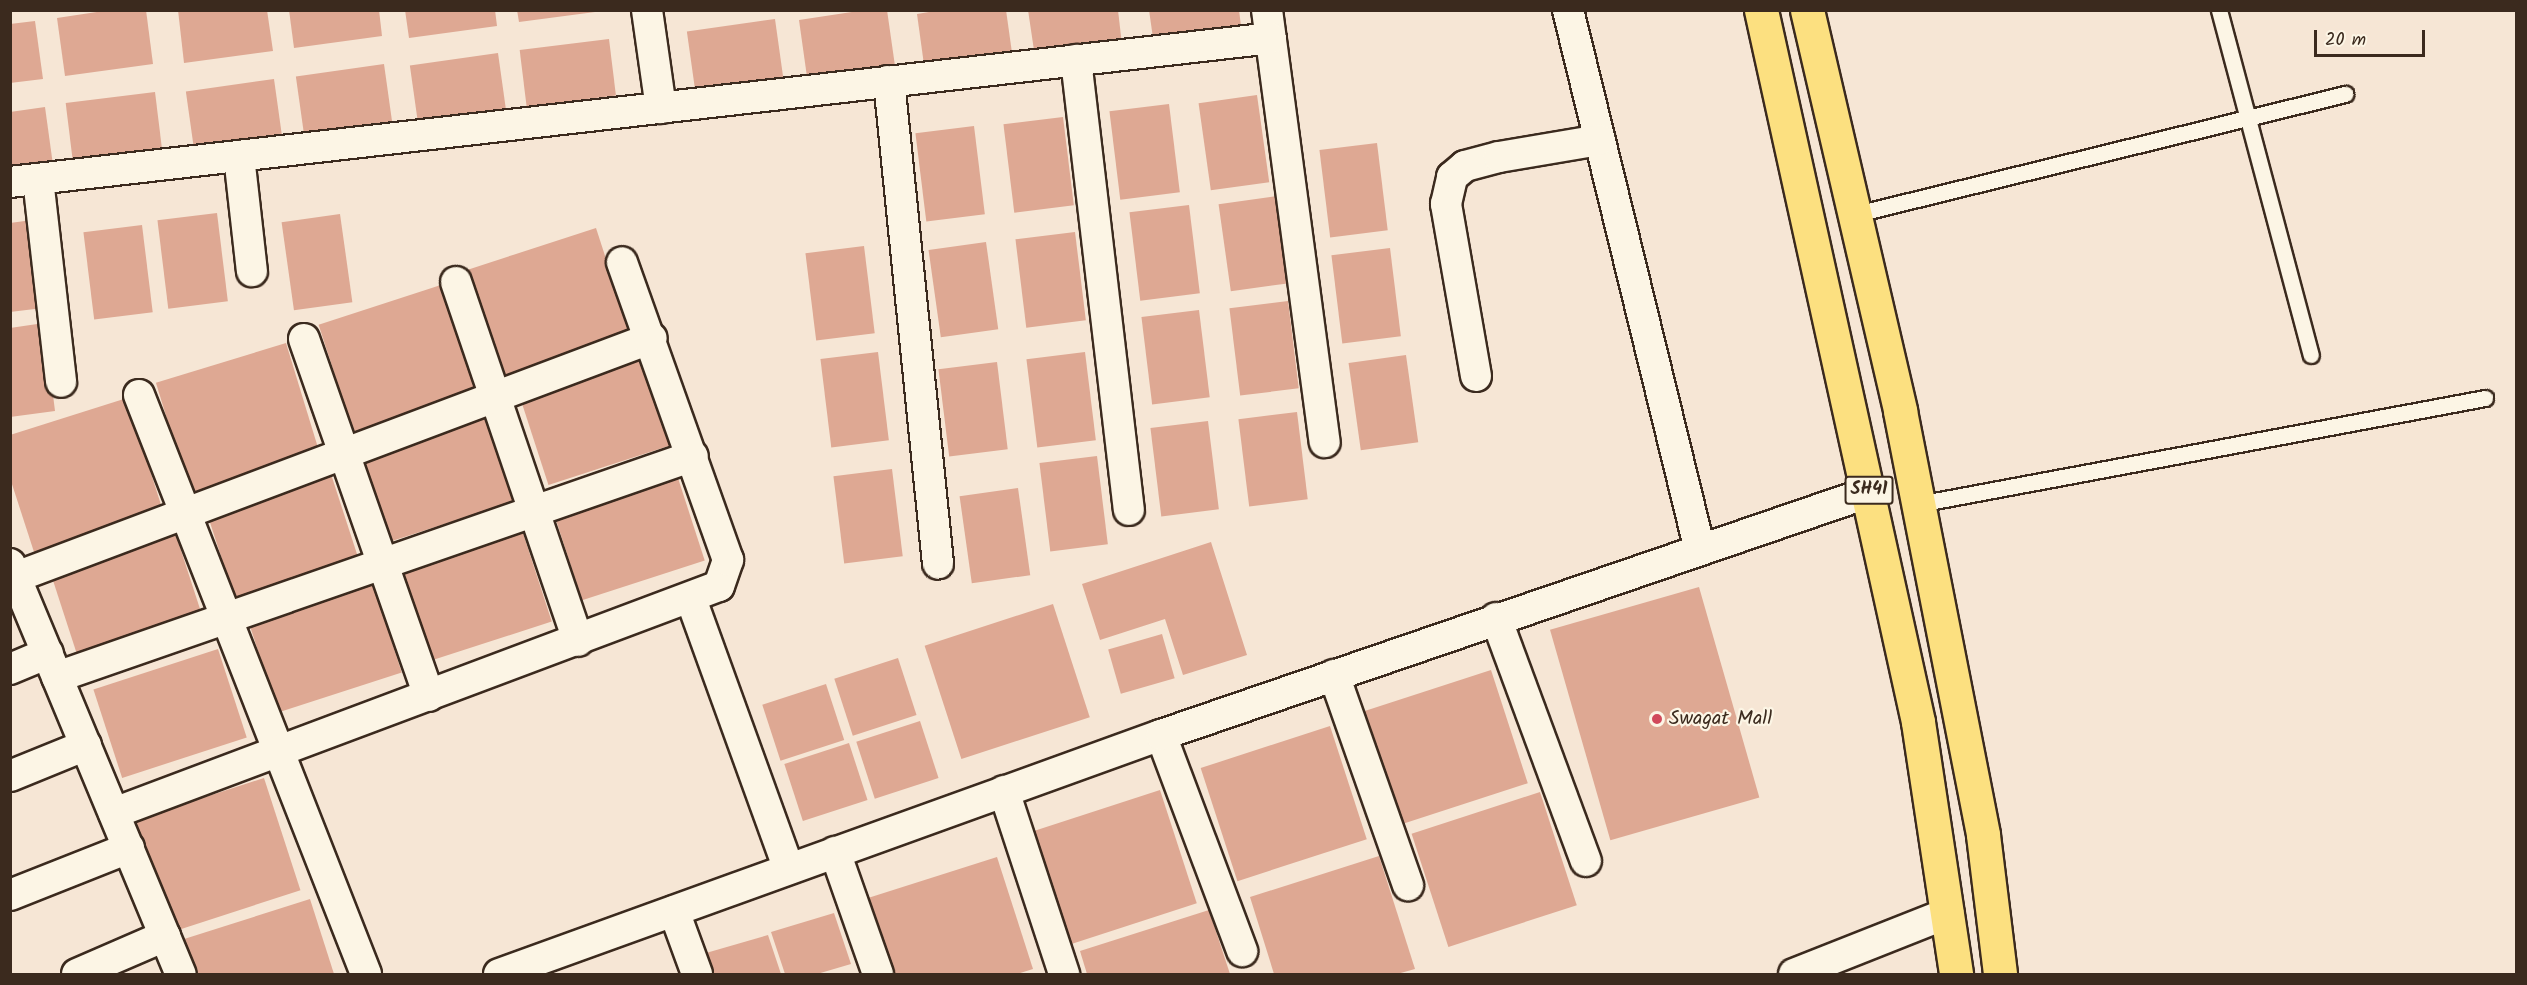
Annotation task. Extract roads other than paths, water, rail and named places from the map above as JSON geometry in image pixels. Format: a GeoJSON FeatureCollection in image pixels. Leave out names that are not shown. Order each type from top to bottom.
{"type":"FeatureCollection","features":[{"type":"Feature","properties":{"kind":"main road","name":"SH41"},"geometry":{"type":"LineString","coordinates":[[1761,10],[1870,492],[1918,722],[1956,975]]}},
{"type":"Feature","properties":{"kind":"main road","name":"SH41"},"geometry":{"type":"LineString","coordinates":[[1807,10],[1856,213],[1918,504],[1983,834],[2000,975]]}},
{"type":"Feature","properties":{"kind":"street"},"geometry":{"type":"LineString","coordinates":[[648,10],[661,108]]}},
{"type":"Feature","properties":{"kind":"street"},"geometry":{"type":"LineString","coordinates":[[1569,10],[1699,546]]}},
{"type":"Feature","properties":{"kind":"street"},"geometry":{"type":"LineString","coordinates":[[61,382],[24,181],[1076,60],[1269,24],[1324,442]]}},
{"type":"Feature","properties":{"kind":"street"},"geometry":{"type":"LineString","coordinates":[[1076,60],[1129,510]]}},
{"type":"Feature","properties":{"kind":"street"},"geometry":{"type":"LineString","coordinates":[[889,81],[938,564]]}},
{"type":"Feature","properties":{"kind":"street"},"geometry":{"type":"LineString","coordinates":[[1476,376],[1446,204],[1452,177],[1465,166],[1498,157],[1600,140]]}},
{"type":"Feature","properties":{"kind":"street"},"geometry":{"type":"LineString","coordinates":[[239,156],[252,271]]}},
{"type":"Feature","properties":{"kind":"street"},"geometry":{"type":"LineString","coordinates":[[114,813],[691,599],[719,586],[728,560],[652,338],[622,262]]}},
{"type":"Feature","properties":{"kind":"street"},"geometry":{"type":"LineString","coordinates":[[456,282],[578,641]]}},
{"type":"Feature","properties":{"kind":"street"},"geometry":{"type":"LineString","coordinates":[[181,975],[13,571],[186,513],[494,394],[652,338]]}},
{"type":"Feature","properties":{"kind":"street"},"geometry":{"type":"LineString","coordinates":[[304,339],[429,696]]}},
{"type":"Feature","properties":{"kind":"street"},"geometry":{"type":"LineString","coordinates":[[140,395],[366,975]]}},
{"type":"Feature","properties":{"kind":"street"},"geometry":{"type":"LineString","coordinates":[[10,669],[52,665],[226,616],[532,507],[693,456]]}},
{"type":"Feature","properties":{"kind":"street"},"geometry":{"type":"LineString","coordinates":[[501,974],[1161,735],[1699,546],[1870,492]]}},
{"type":"Feature","properties":{"kind":"street"},"geometry":{"type":"LineString","coordinates":[[691,599],[789,869]]}},
{"type":"Feature","properties":{"kind":"street"},"geometry":{"type":"LineString","coordinates":[[1496,618],[1586,861]]}},
{"type":"Feature","properties":{"kind":"street"},"geometry":{"type":"LineString","coordinates":[[1334,675],[1408,885]]}},
{"type":"Feature","properties":{"kind":"street"},"geometry":{"type":"LineString","coordinates":[[1161,735],[1242,951]]}},
{"type":"Feature","properties":{"kind":"street"},"geometry":{"type":"LineString","coordinates":[[10,776],[86,745]]}},
{"type":"Feature","properties":{"kind":"street"},"geometry":{"type":"LineString","coordinates":[[1004,791],[1064,975]]}},
{"type":"Feature","properties":{"kind":"street"},"geometry":{"type":"LineString","coordinates":[[10,895],[129,848]]}},
{"type":"Feature","properties":{"kind":"street"},"geometry":{"type":"LineString","coordinates":[[834,852],[878,975]]}},
{"type":"Feature","properties":{"kind":"street"},"geometry":{"type":"LineString","coordinates":[[674,911],[697,975]]}},
{"type":"Feature","properties":{"kind":"street"},"geometry":{"type":"LineString","coordinates":[[1794,975],[1948,913]]}},
{"type":"Feature","properties":{"kind":"street"},"geometry":{"type":"LineString","coordinates":[[77,975],[165,936]]}},
{"type":"Feature","properties":{"kind":"lane"},"geometry":{"type":"LineString","coordinates":[[2219,10],[2310,355]]}},
{"type":"Feature","properties":{"kind":"lane"},"geometry":{"type":"LineString","coordinates":[[1856,213],[2345,94]]}},
{"type":"Feature","properties":{"kind":"lane"},"geometry":{"type":"LineString","coordinates":[[1918,504],[2486,398]]}},
{"type":"Feature","properties":{"kind":"place","name":"Swagat Mall"},"geometry":{"type":"Point","coordinates":[1657,719]}}]}
